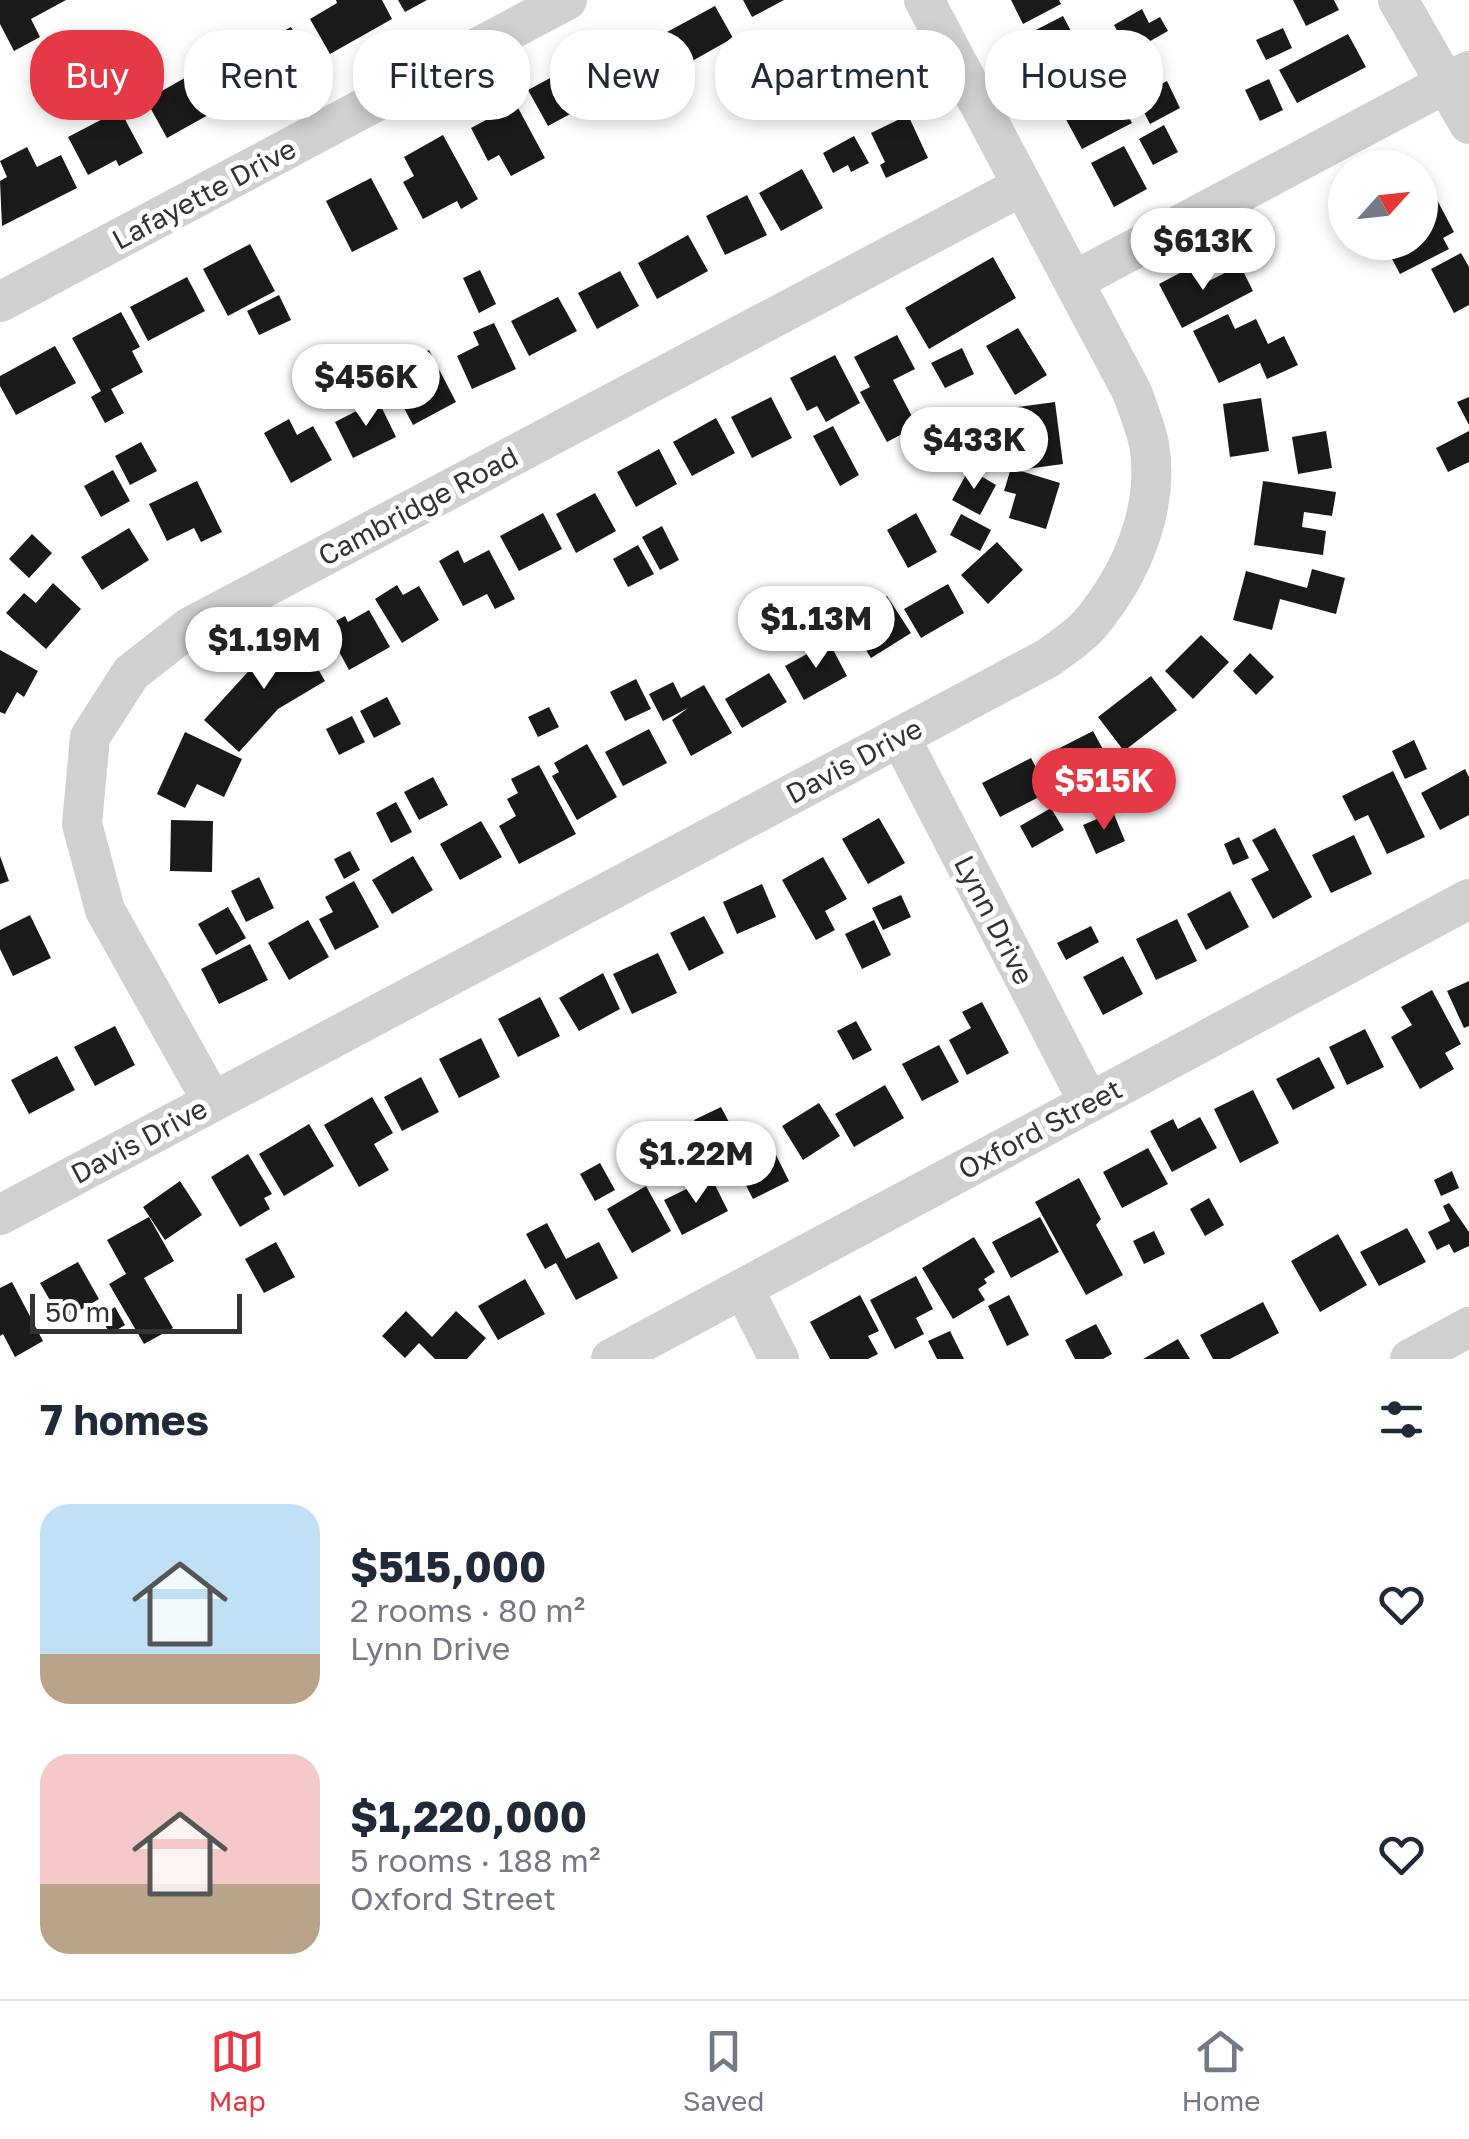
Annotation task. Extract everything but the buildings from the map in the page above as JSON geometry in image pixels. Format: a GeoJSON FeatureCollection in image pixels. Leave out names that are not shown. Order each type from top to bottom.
{"type":"FeatureCollection","features":[{"type":"Feature","properties":{"kind":"street","name":"Lafayette Drive"},"geometry":{"type":"LineString","coordinates":[[0,302],[567,0]]}},
{"type":"Feature","properties":{"kind":"street","name":"Davis Drive"},"geometry":{"type":"LineString","coordinates":[[0,1215],[900,738],[1048,658],[1088,627],[1139,546],[1149,494],[1149,445],[1132,392],[924,0]]}},
{"type":"Feature","properties":{"kind":"street"},"geometry":{"type":"LineString","coordinates":[[1398,0],[1458,77],[1469,124]]}},
{"type":"Feature","properties":{"kind":"street"},"geometry":{"type":"LineString","coordinates":[[1074,280],[1458,77]]}},
{"type":"Feature","properties":{"kind":"street","name":"Cambridge Road"},"geometry":{"type":"LineString","coordinates":[[212,1101],[105,910],[82,824],[90,738],[131,673],[190,627],[1022,186]]}},
{"type":"Feature","properties":{"kind":"street","name":"Lynn Drive"},"geometry":{"type":"LineString","coordinates":[[900,738],[1089,1103]]}},
{"type":"Feature","properties":{"kind":"street","name":"Oxford Street"},"geometry":{"type":"LineString","coordinates":[[611,1359],[1469,899]]}},
{"type":"Feature","properties":{"kind":"street"},"geometry":{"type":"LineString","coordinates":[[743,1288],[780,1359]]}},
{"type":"Feature","properties":{"kind":"street"},"geometry":{"type":"LineString","coordinates":[[1410,1359],[1469,1328]]}}]}
